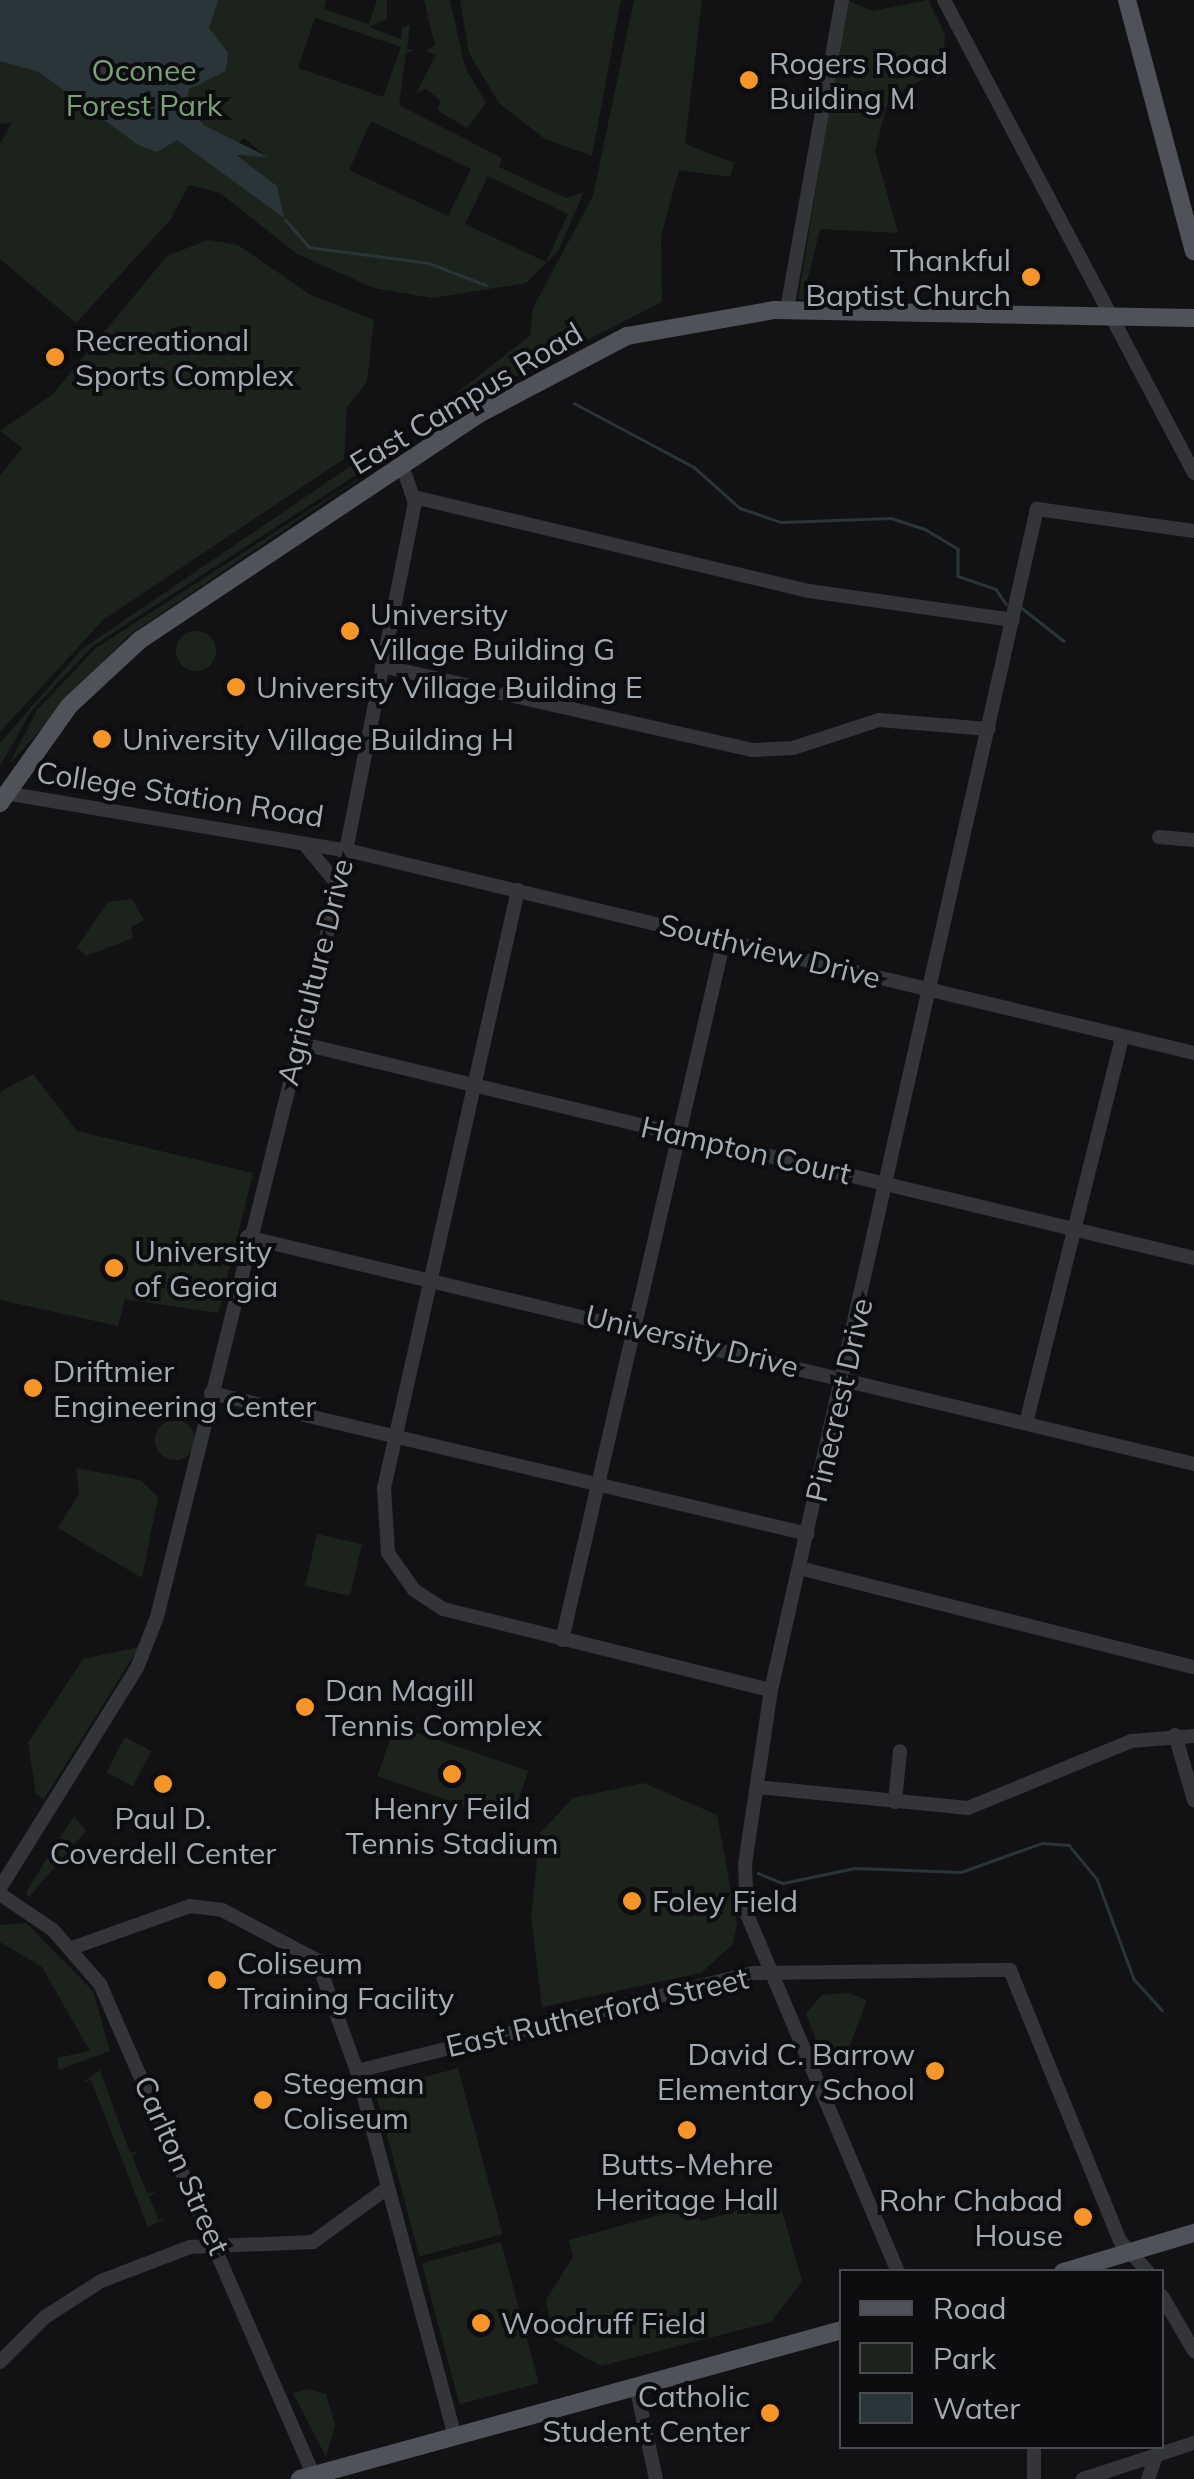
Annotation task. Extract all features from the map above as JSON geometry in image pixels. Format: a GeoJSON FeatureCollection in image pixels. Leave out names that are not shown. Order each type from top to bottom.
{"type":"FeatureCollection","features":[{"type":"Feature","properties":{"kind":"main road"},"geometry":{"type":"LineString","coordinates":[[1127,0],[1194,251]]}},
{"type":"Feature","properties":{"kind":"main road","name":"East Campus Road"},"geometry":{"type":"LineString","coordinates":[[1,794],[114,662],[402,465],[612,343],[686,320],[787,309],[1194,318]]}},
{"type":"Feature","properties":{"kind":"main road"},"geometry":{"type":"LineString","coordinates":[[1074,2269],[1194,2232]]}},
{"type":"Feature","properties":{"kind":"main road"},"geometry":{"type":"LineString","coordinates":[[306,2476],[839,2331]]}},
{"type":"Feature","properties":{"kind":"street"},"geometry":{"type":"LineString","coordinates":[[787,309],[842,0]]}},
{"type":"Feature","properties":{"kind":"street"},"geometry":{"type":"LineString","coordinates":[[944,0],[1194,473]]}},
{"type":"Feature","properties":{"kind":"street"},"geometry":{"type":"LineString","coordinates":[[402,465],[414,496],[810,590],[1013,620]]}},
{"type":"Feature","properties":{"kind":"street","name":"Agriculture Drive"},"geometry":{"type":"LineString","coordinates":[[0,1891],[148,1646],[247,1237],[339,886],[414,496]]}},
{"type":"Feature","properties":{"kind":"street","name":"Pinecrest Drive"},"geometry":{"type":"LineString","coordinates":[[897,2269],[769,1974],[745,1893],[771,1690],[890,1184],[1037,509],[1194,532]]}},
{"type":"Feature","properties":{"kind":"street"},"geometry":{"type":"LineString","coordinates":[[382,666],[753,750],[793,748],[880,720],[989,728]]}},
{"type":"Feature","properties":{"kind":"street","name":"College Station Road"},"geometry":{"type":"LineString","coordinates":[[1,794],[345,850]]}},
{"type":"Feature","properties":{"kind":"street"},"geometry":{"type":"LineString","coordinates":[[1159,837],[1194,840]]}},
{"type":"Feature","properties":{"kind":"street"},"geometry":{"type":"LineString","coordinates":[[301,843],[339,886]]}},
{"type":"Feature","properties":{"kind":"street","name":"Southview Drive"},"geometry":{"type":"LineString","coordinates":[[345,850],[1194,1053]]}},
{"type":"Feature","properties":{"kind":"street"},"geometry":{"type":"LineString","coordinates":[[518,890],[379,1517],[388,1554],[442,1609],[771,1690]]}},
{"type":"Feature","properties":{"kind":"street"},"geometry":{"type":"LineString","coordinates":[[562,1640],[638,1328],[724,940]]}},
{"type":"Feature","properties":{"kind":"street"},"geometry":{"type":"LineString","coordinates":[[1026,1423],[1122,1037]]}},
{"type":"Feature","properties":{"kind":"street","name":"Hampton Court"},"geometry":{"type":"LineString","coordinates":[[299,1042],[1194,1258]]}},
{"type":"Feature","properties":{"kind":"street","name":"University Drive"},"geometry":{"type":"LineString","coordinates":[[247,1237],[844,1377],[1194,1464]]}},
{"type":"Feature","properties":{"kind":"street"},"geometry":{"type":"LineString","coordinates":[[211,1393],[808,1534]]}},
{"type":"Feature","properties":{"kind":"street"},"geometry":{"type":"LineString","coordinates":[[800,1568],[1194,1667]]}},
{"type":"Feature","properties":{"kind":"street"},"geometry":{"type":"LineString","coordinates":[[758,1787],[968,1808],[1086,1756],[1174,1735],[1194,1736]]}},
{"type":"Feature","properties":{"kind":"street"},"geometry":{"type":"LineString","coordinates":[[1174,1735],[1194,1800]]}},
{"type":"Feature","properties":{"kind":"street"},"geometry":{"type":"LineString","coordinates":[[895,1802],[900,1750]]}},
{"type":"Feature","properties":{"kind":"street","name":"Carlton Street"},"geometry":{"type":"LineString","coordinates":[[0,1891],[72,1948],[122,2027],[217,2245],[306,2476]]}},
{"type":"Feature","properties":{"kind":"street"},"geometry":{"type":"LineString","coordinates":[[72,1948],[190,1906],[238,1916],[317,1960],[357,2071],[454,2434]]}},
{"type":"Feature","properties":{"kind":"street","name":"East Rutherford Street"},"geometry":{"type":"LineString","coordinates":[[357,2071],[580,2009],[769,1974],[1010,1970],[1130,2253]]}},
{"type":"Feature","properties":{"kind":"street"},"geometry":{"type":"LineString","coordinates":[[0,2362],[85,2289],[217,2245],[313,2242],[387,2188]]}},
{"type":"Feature","properties":{"kind":"street"},"geometry":{"type":"LineString","coordinates":[[1130,2253],[1145,2269]]}},
{"type":"Feature","properties":{"kind":"street"},"geometry":{"type":"LineString","coordinates":[[1164,2299],[1194,2350]]}},
{"type":"Feature","properties":{"kind":"street"},"geometry":{"type":"LineString","coordinates":[[636,2386],[656,2479]]}},
{"type":"Feature","properties":{"kind":"street"},"geometry":{"type":"LineString","coordinates":[[1084,2479],[1194,2443]]}},
{"type":"Feature","properties":{"kind":"street"},"geometry":{"type":"LineString","coordinates":[[1034,2449],[1034,2479]]}},
{"type":"Feature","properties":{"kind":"street"},"geometry":{"type":"LineString","coordinates":[[1148,2479],[1156,2456]]}},
{"type":"Feature","properties":{"kind":"green space","name":"Oconee Forest Park"},"geometry":{"type":"Polygon","coordinates":[[[0,0],[326,0],[324,9],[369,24],[377,0],[387,0],[387,19],[369,27],[401,39],[402,27],[410,25],[407,49],[415,50],[406,53],[399,105],[502,158],[499,167],[566,198],[584,192],[558,251],[526,283],[433,298],[374,288],[297,254],[220,193],[189,185],[170,220],[76,323],[0,259],[0,143],[12,122],[0,124],[0,0]],[[315,18],[298,68],[383,97],[401,47],[315,18]],[[371,121],[349,170],[448,216],[471,169],[371,121]],[[244,138],[216,162],[262,202],[277,186],[235,155],[266,156],[244,138]],[[488,176],[465,224],[546,262],[568,214],[488,176]]]}},
{"type":"Feature","properties":{"kind":"green space"},"geometry":{"type":"Polygon","coordinates":[[[424,0],[450,0],[465,67],[486,103],[467,128],[437,110],[441,101],[426,89],[416,93],[436,55],[426,51],[435,45],[424,0]]]}},
{"type":"Feature","properties":{"kind":"green space"},"geometry":{"type":"Polygon","coordinates":[[[460,0],[621,0],[592,156],[545,139],[499,103],[469,53],[460,0]]]}},
{"type":"Feature","properties":{"kind":"green space"},"geometry":{"type":"Polygon","coordinates":[[[634,0],[702,0],[685,144],[734,163],[730,177],[679,170],[661,236],[662,302],[469,400],[458,392],[530,336],[533,308],[593,196],[634,0]]]}},
{"type":"Feature","properties":{"kind":"green space"},"geometry":{"type":"Polygon","coordinates":[[[847,0],[872,11],[928,0],[945,34],[943,69],[889,97],[875,151],[898,233],[820,229],[806,286],[820,288],[822,299],[798,299],[847,0]]]}},
{"type":"Feature","properties":{"kind":"green space"},"geometry":{"type":"Polygon","coordinates":[[[208,240],[238,245],[311,295],[374,320],[367,382],[347,407],[344,459],[103,620],[0,732],[0,476],[22,448],[0,431],[53,394],[167,256],[208,240]]]}},
{"type":"Feature","properties":{"kind":"green space"},"geometry":{"type":"Polygon","coordinates":[[[370,453],[376,462],[93,646],[32,710],[0,766],[0,743],[82,649],[370,453]]]}},
{"type":"Feature","properties":{"kind":"green space"},"geometry":{"type":"Polygon","coordinates":[[[379,465],[128,636],[9,764],[38,709],[96,648],[379,465]]]}},
{"type":"Feature","properties":{"kind":"green space"},"geometry":{"type":"Polygon","coordinates":[[[196,631],[210,637],[216,651],[210,665],[196,671],[182,665],[176,651],[182,637],[196,631]]]}},
{"type":"Feature","properties":{"kind":"green space"},"geometry":{"type":"Polygon","coordinates":[[[132,899],[144,920],[131,927],[133,938],[86,956],[77,947],[108,902],[132,899]]]}},
{"type":"Feature","properties":{"kind":"green space"},"geometry":{"type":"Polygon","coordinates":[[[33,1074],[77,1131],[253,1173],[218,1313],[125,1299],[118,1326],[0,1300],[0,1092],[33,1074]]]}},
{"type":"Feature","properties":{"kind":"green space"},"geometry":{"type":"Polygon","coordinates":[[[175,1420],[189,1426],[195,1440],[189,1454],[175,1460],[161,1454],[155,1440],[161,1426],[175,1420]]]}},
{"type":"Feature","properties":{"kind":"green space"},"geometry":{"type":"Polygon","coordinates":[[[76,1468],[140,1480],[158,1497],[142,1578],[58,1528],[79,1494],[76,1468]]]}},
{"type":"Feature","properties":{"kind":"green space"},"geometry":{"type":"Polygon","coordinates":[[[317,1534],[362,1544],[350,1596],[305,1586],[317,1534]]]}},
{"type":"Feature","properties":{"kind":"green space"},"geometry":{"type":"Polygon","coordinates":[[[139,1647],[44,1799],[36,1794],[28,1743],[83,1659],[139,1647]]]}},
{"type":"Feature","properties":{"kind":"green space","name":"Henry Feild Tennis Stadium"},"geometry":{"type":"Polygon","coordinates":[[[395,1725],[528,1771],[511,1822],[377,1776],[395,1725]]]}},
{"type":"Feature","properties":{"kind":"green space"},"geometry":{"type":"Polygon","coordinates":[[[125,1737],[151,1751],[133,1786],[106,1772],[125,1737]]]}},
{"type":"Feature","properties":{"kind":"green space","name":"Foley Field"},"geometry":{"type":"Polygon","coordinates":[[[644,1783],[717,1815],[737,1923],[733,1944],[701,1973],[542,2007],[531,1917],[540,1833],[573,1798],[644,1783]]]}},
{"type":"Feature","properties":{"kind":"green space"},"geometry":{"type":"Polygon","coordinates":[[[74,1816],[86,1831],[29,1897],[26,1892],[74,1816]]]}},
{"type":"Feature","properties":{"kind":"green space"},"geometry":{"type":"Polygon","coordinates":[[[26,1923],[93,1991],[110,2051],[59,2070],[57,2058],[90,2051],[42,1967],[0,1942],[0,1925],[26,1923]]]}},
{"type":"Feature","properties":{"kind":"green space"},"geometry":{"type":"Polygon","coordinates":[[[850,1993],[866,2000],[864,2008],[846,2055],[825,2065],[806,2013],[822,1995],[850,1993]]]}},
{"type":"Feature","properties":{"kind":"green space"},"geometry":{"type":"Polygon","coordinates":[[[458,2068],[503,2234],[419,2256],[375,2090],[458,2068]]]}},
{"type":"Feature","properties":{"kind":"green space"},"geometry":{"type":"Polygon","coordinates":[[[100,2070],[130,2153],[139,2151],[132,2156],[147,2193],[156,2192],[149,2197],[159,2220],[167,2218],[148,2227],[91,2080],[83,2082],[100,2070]]]}},
{"type":"Feature","properties":{"kind":"green space"},"geometry":{"type":"Polygon","coordinates":[[[779,2200],[802,2281],[771,2322],[601,2366],[554,2340],[546,2300],[573,2257],[569,2240],[695,2205],[700,2221],[779,2200]]]}},
{"type":"Feature","properties":{"kind":"green space","name":"Woodruff Field"},"geometry":{"type":"Polygon","coordinates":[[[501,2242],[539,2383],[460,2404],[422,2263],[501,2242]]]}},
{"type":"Feature","properties":{"kind":"green space"},"geometry":{"type":"Polygon","coordinates":[[[308,2389],[326,2394],[335,2426],[326,2457],[293,2393],[308,2389]]]}},
{"type":"Feature","properties":{"kind":"water"},"geometry":{"type":"Polygon","coordinates":[[[0,0],[218,0],[209,28],[228,53],[226,71],[189,89],[186,105],[205,126],[268,157],[236,155],[277,186],[284,218],[177,140],[157,152],[138,145],[39,72],[0,61],[0,0]]]}},
{"type":"Feature","properties":{"kind":"waterway"},"geometry":{"type":"LineString","coordinates":[[285,219],[309,247],[429,263],[486,285]]}},
{"type":"Feature","properties":{"kind":"waterway"},"geometry":{"type":"LineString","coordinates":[[574,403],[694,467],[740,508],[781,522],[891,518],[925,529],[958,549],[958,576],[996,589],[1006,604]]}},
{"type":"Feature","properties":{"kind":"waterway"},"geometry":{"type":"LineString","coordinates":[[1022,608],[1064,641]]}},
{"type":"Feature","properties":{"kind":"waterway"},"geometry":{"type":"LineString","coordinates":[[758,1873],[783,1883],[855,1868],[961,1872],[1042,1843],[1069,1845],[1097,1879],[1134,1979],[1162,2010]]}},
{"type":"Feature","properties":{"kind":"place","name":"Rogers Road Building M"},"geometry":{"type":"Point","coordinates":[749,80]}},
{"type":"Feature","properties":{"kind":"place","name":"Thankful Baptist Church"},"geometry":{"type":"Point","coordinates":[1031,277]}},
{"type":"Feature","properties":{"kind":"place","name":"Recreational Sports Complex"},"geometry":{"type":"Point","coordinates":[55,357]}},
{"type":"Feature","properties":{"kind":"place","name":"University Village Building G"},"geometry":{"type":"Point","coordinates":[350,631]}},
{"type":"Feature","properties":{"kind":"place","name":"University Village Building E"},"geometry":{"type":"Point","coordinates":[236,687]}},
{"type":"Feature","properties":{"kind":"place","name":"University Village Building H"},"geometry":{"type":"Point","coordinates":[102,739]}},
{"type":"Feature","properties":{"kind":"place","name":"University of Georgia"},"geometry":{"type":"Point","coordinates":[114,1268]}},
{"type":"Feature","properties":{"kind":"place","name":"Driftmier Engineering Center"},"geometry":{"type":"Point","coordinates":[33,1388]}},
{"type":"Feature","properties":{"kind":"place","name":"Dan Magill Tennis Complex"},"geometry":{"type":"Point","coordinates":[305,1707]}},
{"type":"Feature","properties":{"kind":"place","name":"Henry Feild Tennis Stadium"},"geometry":{"type":"Point","coordinates":[452,1774]}},
{"type":"Feature","properties":{"kind":"place","name":"Paul D. Coverdell Center"},"geometry":{"type":"Point","coordinates":[163,1784]}},
{"type":"Feature","properties":{"kind":"place","name":"Foley Field"},"geometry":{"type":"Point","coordinates":[632,1901]}},
{"type":"Feature","properties":{"kind":"place","name":"Coliseum Training Facility"},"geometry":{"type":"Point","coordinates":[217,1980]}},
{"type":"Feature","properties":{"kind":"place","name":"David C. Barrow Elementary School"},"geometry":{"type":"Point","coordinates":[935,2071]}},
{"type":"Feature","properties":{"kind":"place","name":"Stegeman Coliseum"},"geometry":{"type":"Point","coordinates":[263,2100]}},
{"type":"Feature","properties":{"kind":"place","name":"Butts-Mehre Heritage Hall"},"geometry":{"type":"Point","coordinates":[687,2130]}},
{"type":"Feature","properties":{"kind":"place","name":"Rohr Chabad House"},"geometry":{"type":"Point","coordinates":[1083,2217]}},
{"type":"Feature","properties":{"kind":"place","name":"Woodruff Field"},"geometry":{"type":"Point","coordinates":[481,2323]}},
{"type":"Feature","properties":{"kind":"place","name":"Catholic Student Center"},"geometry":{"type":"Point","coordinates":[770,2413]}}]}
